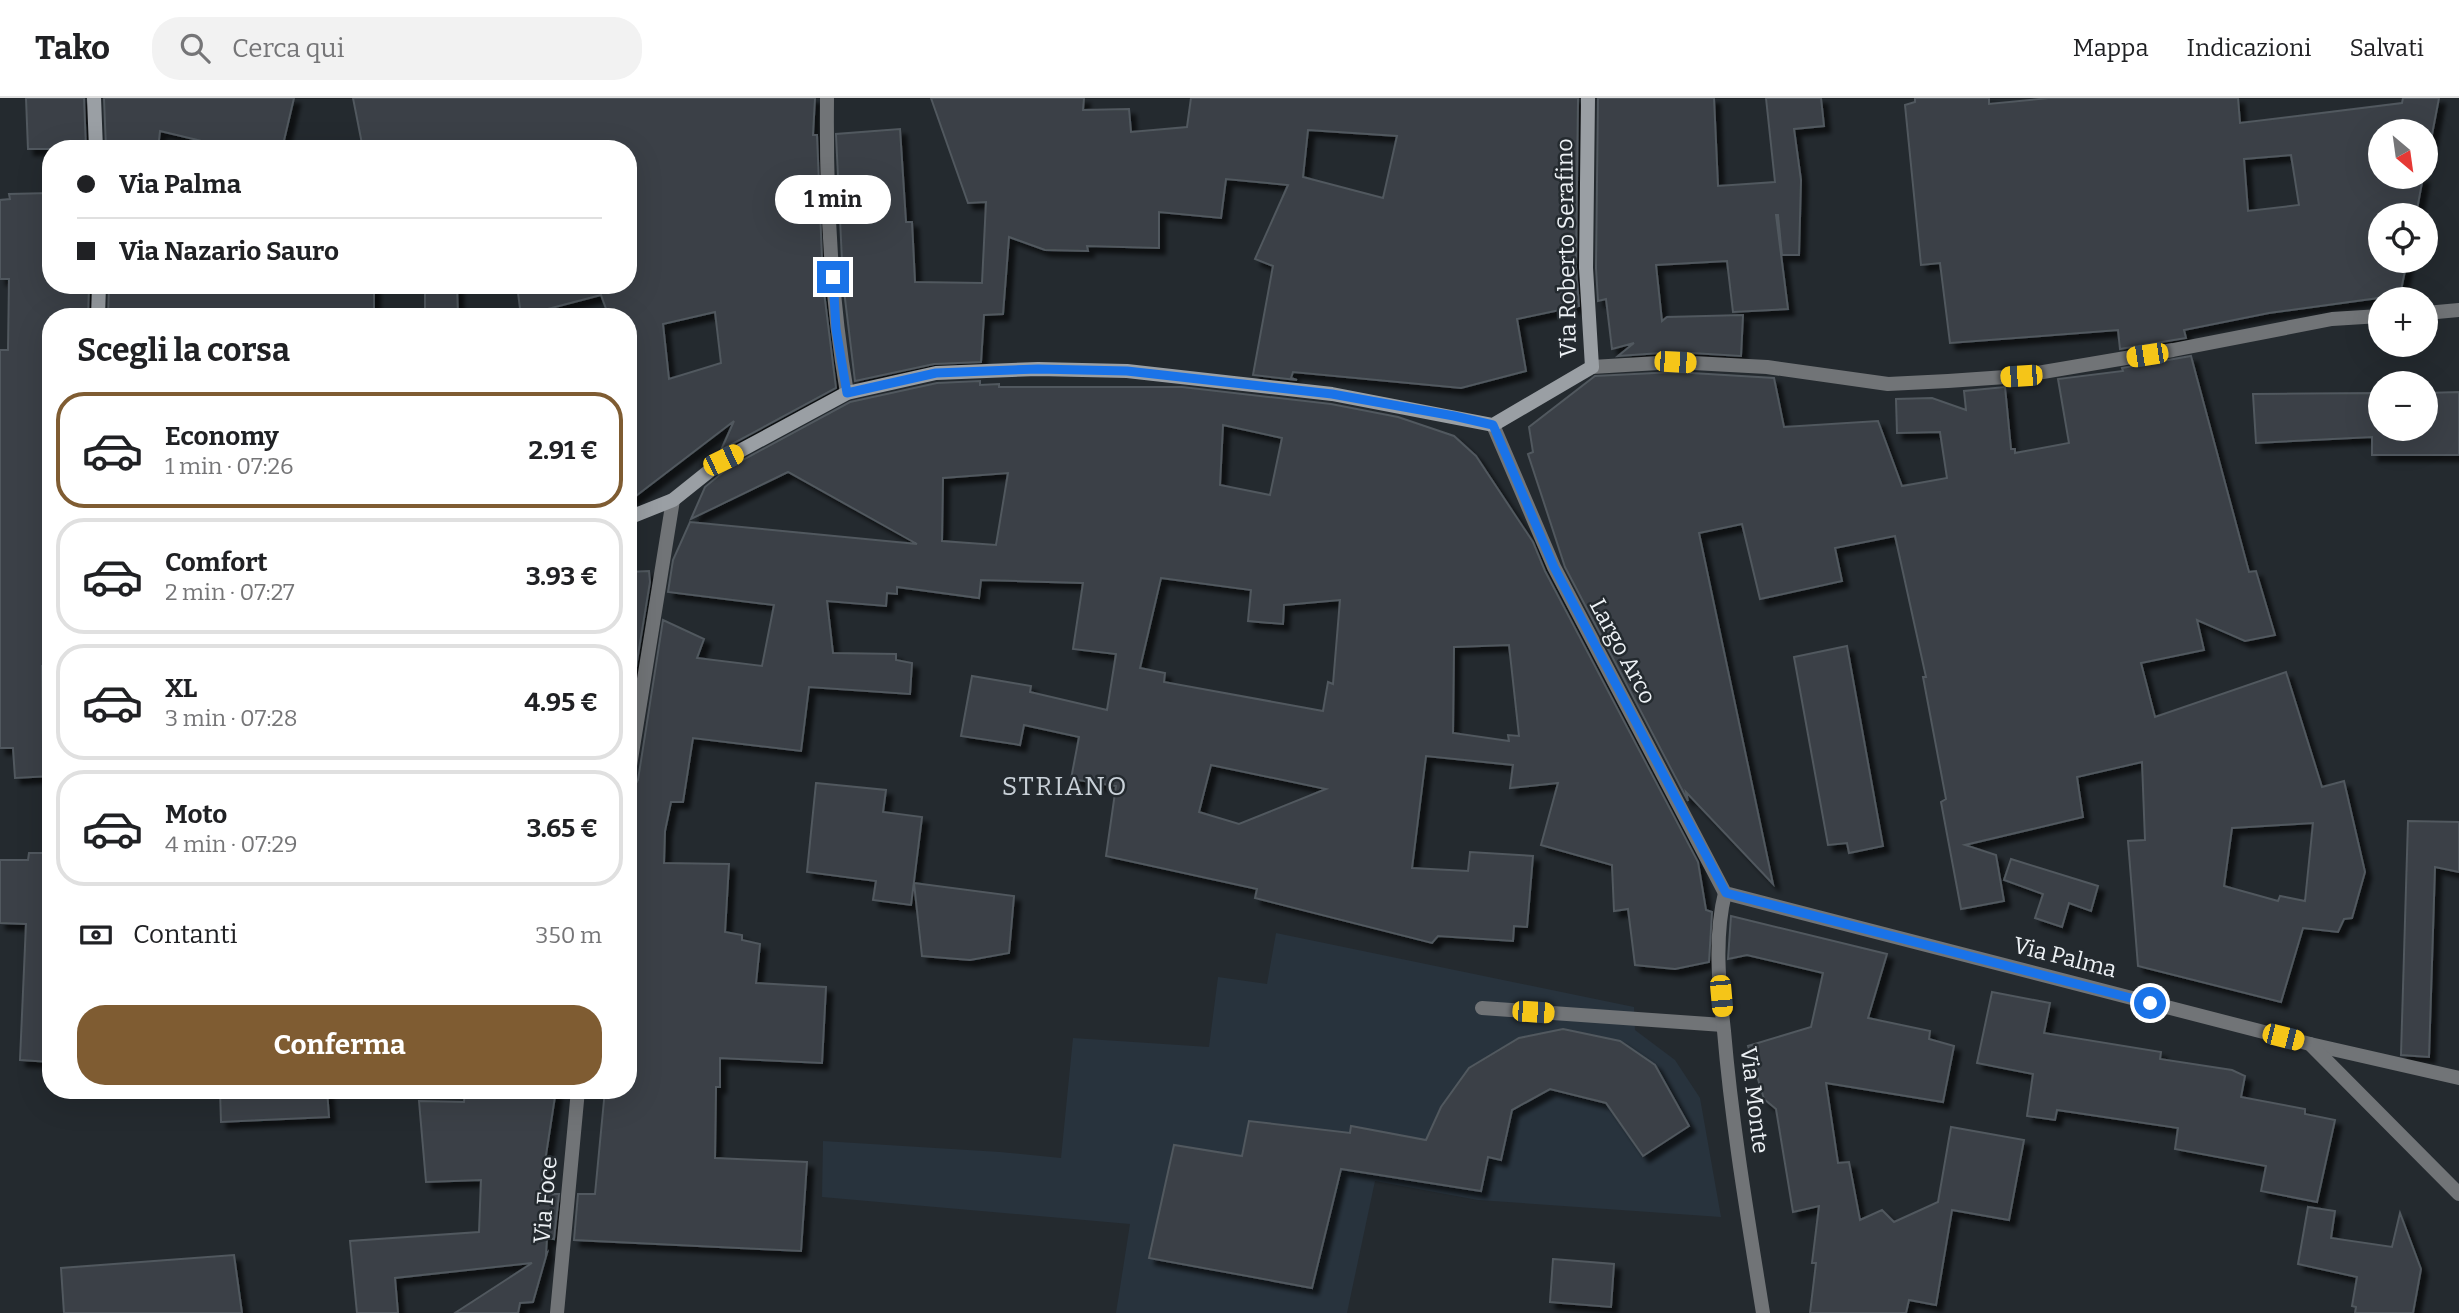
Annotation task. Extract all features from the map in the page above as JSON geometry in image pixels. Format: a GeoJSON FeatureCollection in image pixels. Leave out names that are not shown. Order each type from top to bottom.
{"type":"FeatureCollection","features":[{"type":"Feature","properties":{"kind":"main road"},"geometry":{"type":"LineString","coordinates":[[94,98],[96,140]]}},
{"type":"Feature","properties":{"kind":"main road","name":"Via Roberto Serafino"},"geometry":{"type":"LineString","coordinates":[[1493,425],[1592,367],[1586,268],[1588,98]]}},
{"type":"Feature","properties":{"kind":"main road"},"geometry":{"type":"LineString","coordinates":[[637,514],[673,500],[723,460],[847,393],[936,373],[1038,369],[1127,371],[1332,394],[1493,425]]}},
{"type":"Feature","properties":{"kind":"street"},"geometry":{"type":"LineString","coordinates":[[827,98],[827,173],[836,329],[847,393]]}},
{"type":"Feature","properties":{"kind":"street"},"geometry":{"type":"LineString","coordinates":[[2438,312],[2459,310]]}},
{"type":"Feature","properties":{"kind":"street"},"geometry":{"type":"LineString","coordinates":[[1592,367],[1675,362],[1767,367],[1888,384],[1948,381],[2021,376],[2173,351],[2332,319],[2368,317]]}},
{"type":"Feature","properties":{"kind":"street","name":"Largo Arco"},"geometry":{"type":"LineString","coordinates":[[1493,425],[1554,567],[1726,893]]}},
{"type":"Feature","properties":{"kind":"street"},"geometry":{"type":"LineString","coordinates":[[637,722],[673,500]]}},
{"type":"Feature","properties":{"kind":"street","name":"Via Monte"},"geometry":{"type":"LineString","coordinates":[[1726,893],[1719,918],[1729,1097],[1763,1313]]}},
{"type":"Feature","properties":{"kind":"street","name":"Via Palma"},"geometry":{"type":"LineString","coordinates":[[1726,893],[2309,1044],[2459,1078]]}},
{"type":"Feature","properties":{"kind":"street"},"geometry":{"type":"LineString","coordinates":[[1482,1008],[1723,1025]]}},
{"type":"Feature","properties":{"kind":"street"},"geometry":{"type":"LineString","coordinates":[[2309,1044],[2459,1194]]}},
{"type":"Feature","properties":{"kind":"street","name":"Via Foce"},"geometry":{"type":"LineString","coordinates":[[557,1313],[577,1099]]}},
{"type":"Feature","properties":{"kind":"shaded area"},"geometry":{"type":"Polygon","coordinates":[[[1276,933],[1634,1007],[1635,1030],[1675,1060],[1700,1098],[1721,1217],[1478,1200],[1375,1181],[1347,1313],[1116,1313],[1130,1224],[822,1197],[823,1141],[1061,1158],[1073,1038],[1209,1047],[1218,977],[1267,984],[1276,933]]]}},
{"type":"Feature","properties":{"kind":"building"},"geometry":{"type":"Polygon","coordinates":[[[26,98],[84,98],[86,140],[42,140],[42,149],[28,149],[26,98]]]}},
{"type":"Feature","properties":{"kind":"building"},"geometry":{"type":"Polygon","coordinates":[[[104,98],[294,98],[284,140],[198,140],[160,131],[159,140],[106,140],[104,98]]]}},
{"type":"Feature","properties":{"kind":"building"},"geometry":{"type":"Polygon","coordinates":[[[353,98],[815,98],[813,135],[817,135],[823,284],[836,388],[721,450],[734,421],[637,495],[637,308],[606,308],[601,295],[551,308],[520,308],[518,294],[637,294],[637,140],[361,140],[353,98]],[[715,312],[663,324],[669,379],[721,363],[715,312]]]}},
{"type":"Feature","properties":{"kind":"building"},"geometry":{"type":"Polygon","coordinates":[[[931,98],[1084,98],[1083,110],[1129,109],[1131,132],[1187,127],[1191,98],[1578,98],[1576,268],[1579,306],[1517,319],[1526,371],[1461,388],[1293,372],[1291,378],[1297,380],[1253,375],[1273,266],[1255,259],[1288,185],[1226,179],[1221,218],[1159,212],[1159,248],[1087,246],[1088,251],[1045,250],[1009,237],[1003,314],[984,315],[981,362],[934,364],[855,381],[843,282],[836,134],[900,129],[906,222],[912,222],[915,282],[982,283],[986,202],[968,203],[931,98]],[[1308,130],[1303,177],[1383,198],[1397,136],[1308,130]]]}},
{"type":"Feature","properties":{"kind":"building"},"geometry":{"type":"Polygon","coordinates":[[[1598,98],[1714,98],[1718,186],[1775,182],[1766,98],[1821,98],[1824,126],[1794,129],[1801,180],[1799,255],[1782,255],[1776,215],[1788,309],[1733,312],[1727,261],[1656,265],[1662,321],[1667,317],[1743,315],[1741,356],[1675,352],[1618,356],[1634,343],[1612,349],[1606,299],[1598,301],[1596,268],[1598,98]]]}},
{"type":"Feature","properties":{"kind":"building"},"geometry":{"type":"Polygon","coordinates":[[[1915,98],[1989,98],[1989,104],[2049,98],[2238,98],[2240,123],[2402,103],[2403,98],[2439,98],[2435,119],[2368,119],[2368,189],[2421,189],[2418,203],[2368,203],[2368,273],[2405,273],[2402,287],[2368,287],[2368,299],[2269,313],[2184,330],[2186,338],[2120,349],[2118,330],[1950,343],[1940,263],[1921,265],[1905,105],[1915,102],[1915,98]],[[2291,155],[2244,159],[2248,211],[2299,205],[2291,155]]]}},
{"type":"Feature","properties":{"kind":"building"},"geometry":{"type":"Polygon","coordinates":[[[42,193],[42,294],[89,294],[88,308],[42,308],[42,776],[15,778],[13,748],[0,748],[0,350],[8,350],[9,279],[0,279],[0,200],[10,199],[9,194],[42,193]]]}},
{"type":"Feature","properties":{"kind":"building"},"geometry":{"type":"Polygon","coordinates":[[[109,294],[374,294],[374,308],[108,308],[109,294]]]}},
{"type":"Feature","properties":{"kind":"building"},"geometry":{"type":"Polygon","coordinates":[[[425,294],[457,294],[458,308],[425,308],[425,294]]]}},
{"type":"Feature","properties":{"kind":"building"},"geometry":{"type":"Polygon","coordinates":[[[2191,356],[2249,572],[2256,571],[2275,635],[2245,641],[2197,620],[2204,650],[2141,663],[2155,717],[2286,672],[2322,787],[2344,781],[2365,872],[2352,918],[2344,919],[2338,932],[2303,928],[2281,1002],[2138,966],[2128,841],[2145,840],[2142,762],[2077,777],[2083,817],[1965,845],[1996,855],[2004,901],[1961,909],[1941,802],[1946,799],[1923,677],[1926,677],[1895,536],[1835,548],[1842,581],[1760,599],[1742,524],[1699,533],[1773,884],[1686,792],[1688,801],[1565,567],[1528,454],[1533,452],[1529,427],[1595,376],[1675,372],[1774,378],[1784,427],[1878,421],[1902,486],[1947,478],[1940,432],[1897,433],[1896,399],[1932,398],[1966,410],[1964,391],[2005,387],[2011,449],[2015,449],[2015,453],[2069,443],[2058,379],[2123,371],[2122,368],[2191,356]],[[2313,823],[2232,828],[2224,886],[2278,901],[2280,896],[2305,901],[2313,823]]]}},
{"type":"Feature","properties":{"kind":"building"},"geometry":{"type":"Polygon","coordinates":[[[980,381],[980,385],[999,384],[999,387],[1182,387],[1331,404],[1398,417],[1454,436],[1476,456],[1533,542],[1545,571],[1698,862],[1706,910],[1712,912],[1709,962],[1675,969],[1635,965],[1628,909],[1614,911],[1612,865],[1541,845],[1558,783],[1510,788],[1513,765],[1426,756],[1412,868],[1468,871],[1470,852],[1533,856],[1527,927],[1514,926],[1513,941],[1438,936],[1432,943],[1255,898],[1257,889],[1106,856],[1116,786],[1071,779],[1079,737],[1024,725],[1020,745],[961,736],[972,676],[1031,686],[1030,692],[1107,710],[1116,654],[1073,649],[1083,583],[981,580],[979,598],[897,587],[897,594],[887,593],[886,606],[827,601],[833,653],[896,654],[896,660],[912,663],[910,694],[809,687],[801,751],[693,738],[683,802],[671,802],[665,831],[664,863],[729,864],[725,932],[742,935],[742,940],[760,944],[756,983],[826,987],[822,1063],[720,1058],[720,1087],[716,1087],[715,1158],[807,1162],[801,1251],[574,1240],[578,1194],[595,1194],[604,1099],[637,1099],[637,782],[663,620],[704,639],[697,658],[762,666],[774,605],[668,592],[673,560],[690,522],[917,544],[788,472],[691,519],[705,487],[728,468],[850,402],[937,383],[980,381]],[[1223,425],[1220,485],[1270,495],[1282,438],[1223,425]],[[1008,473],[943,478],[942,541],[996,545],[1008,473]],[[1161,578],[1140,668],[1165,673],[1164,682],[1323,711],[1328,682],[1333,684],[1340,600],[1284,605],[1283,624],[1248,621],[1251,590],[1161,578]],[[1509,645],[1454,647],[1453,733],[1509,741],[1508,735],[1519,736],[1509,645]],[[1211,765],[1199,812],[1239,824],[1326,789],[1211,765]]]}},
{"type":"Feature","properties":{"kind":"building"},"geometry":{"type":"Polygon","coordinates":[[[2459,392],[2459,455],[2372,455],[2372,441],[2438,441],[2438,393],[2459,392]]]}},
{"type":"Feature","properties":{"kind":"building"},"geometry":{"type":"Polygon","coordinates":[[[2368,393],[2368,437],[2256,443],[2253,394],[2368,393]]]}},
{"type":"Feature","properties":{"kind":"building"},"geometry":{"type":"Polygon","coordinates":[[[649,571],[650,582],[637,661],[637,572],[649,571]]]}},
{"type":"Feature","properties":{"kind":"building"},"geometry":{"type":"Polygon","coordinates":[[[1847,646],[1883,846],[1849,853],[1847,843],[1828,845],[1794,657],[1847,646]]]}},
{"type":"Feature","properties":{"kind":"building"},"geometry":{"type":"Polygon","coordinates":[[[816,783],[886,790],[883,812],[922,817],[911,905],[873,900],[876,881],[807,872],[816,783]]]}},
{"type":"Feature","properties":{"kind":"building"},"geometry":{"type":"Polygon","coordinates":[[[2408,821],[2459,822],[2459,872],[2435,867],[2429,1057],[2401,1055],[2408,821]]]}},
{"type":"Feature","properties":{"kind":"building"},"geometry":{"type":"Polygon","coordinates":[[[29,853],[42,853],[42,1061],[20,1060],[26,924],[0,923],[0,860],[28,860],[29,853]]]}},
{"type":"Feature","properties":{"kind":"building"},"geometry":{"type":"Polygon","coordinates":[[[2011,859],[2098,886],[2091,911],[2069,903],[2062,927],[2035,918],[2043,894],[2004,880],[2011,859]]]}},
{"type":"Feature","properties":{"kind":"building"},"geometry":{"type":"Polygon","coordinates":[[[914,883],[1014,896],[1009,953],[970,960],[922,956],[914,883]]]}},
{"type":"Feature","properties":{"kind":"building"},"geometry":{"type":"Polygon","coordinates":[[[1731,916],[1887,954],[1868,1018],[1930,1031],[1929,1039],[1954,1046],[1943,1102],[1826,1083],[1838,1163],[1849,1162],[1860,1220],[1882,1210],[1894,1222],[1938,1202],[1951,1127],[2024,1140],[2009,1220],[1952,1210],[1936,1305],[1909,1300],[1906,1313],[1810,1313],[1816,1263],[1812,1263],[1819,1206],[1793,1212],[1776,1109],[1764,1099],[1748,1046],[1811,1027],[1823,973],[1747,955],[1728,959],[1731,916]]]}},
{"type":"Feature","properties":{"kind":"building"},"geometry":{"type":"Polygon","coordinates":[[[1992,992],[2050,1003],[2044,1033],[2161,1052],[2160,1059],[2232,1070],[2245,1076],[2241,1097],[2305,1109],[2305,1114],[2335,1120],[2317,1202],[2261,1191],[2266,1166],[2175,1149],[2178,1128],[2057,1110],[2055,1120],[2027,1116],[2033,1074],[1977,1063],[1992,992]]]}},
{"type":"Feature","properties":{"kind":"building"},"geometry":{"type":"Polygon","coordinates":[[[1563,1029],[1620,1041],[1655,1065],[1689,1126],[1643,1156],[1606,1103],[1550,1089],[1512,1110],[1501,1160],[1488,1157],[1481,1191],[1341,1169],[1312,1288],[1149,1258],[1174,1145],[1242,1156],[1249,1121],[1350,1133],[1351,1126],[1426,1140],[1441,1107],[1469,1068],[1519,1038],[1563,1029]]]}},
{"type":"Feature","properties":{"kind":"building"},"geometry":{"type":"Polygon","coordinates":[[[220,1099],[328,1099],[329,1117],[221,1122],[220,1099]]]}},
{"type":"Feature","properties":{"kind":"building"},"geometry":{"type":"Polygon","coordinates":[[[464,1099],[555,1099],[540,1194],[559,1194],[554,1239],[547,1238],[547,1253],[533,1302],[520,1303],[518,1313],[455,1313],[532,1263],[395,1278],[398,1313],[357,1313],[350,1241],[479,1232],[481,1180],[426,1182],[419,1101],[464,1102],[464,1099]]]}},
{"type":"Feature","properties":{"kind":"building"},"geometry":{"type":"Polygon","coordinates":[[[2308,1207],[2335,1211],[2331,1238],[2392,1247],[2400,1213],[2421,1269],[2413,1313],[2355,1313],[2356,1307],[2352,1306],[2357,1277],[2298,1264],[2308,1207]]]}},
{"type":"Feature","properties":{"kind":"building"},"geometry":{"type":"Polygon","coordinates":[[[234,1255],[242,1313],[64,1313],[61,1268],[234,1255]]]}},
{"type":"Feature","properties":{"kind":"building"},"geometry":{"type":"Polygon","coordinates":[[[1553,1259],[1614,1264],[1611,1307],[1550,1302],[1553,1259]]]}},
{"type":"Feature","properties":{"kind":"district","name":"STRIANO"},"geometry":{"type":"Point","coordinates":[1065,786]}},
{"type":"Feature","properties":{"kind":"route"},"geometry":{"type":"LineString","coordinates":[[833,277],[836,329],[847,393],[936,373],[1038,369],[1127,371],[1332,394],[1493,425],[1554,567],[1726,893],[2150,1003]]}}]}
